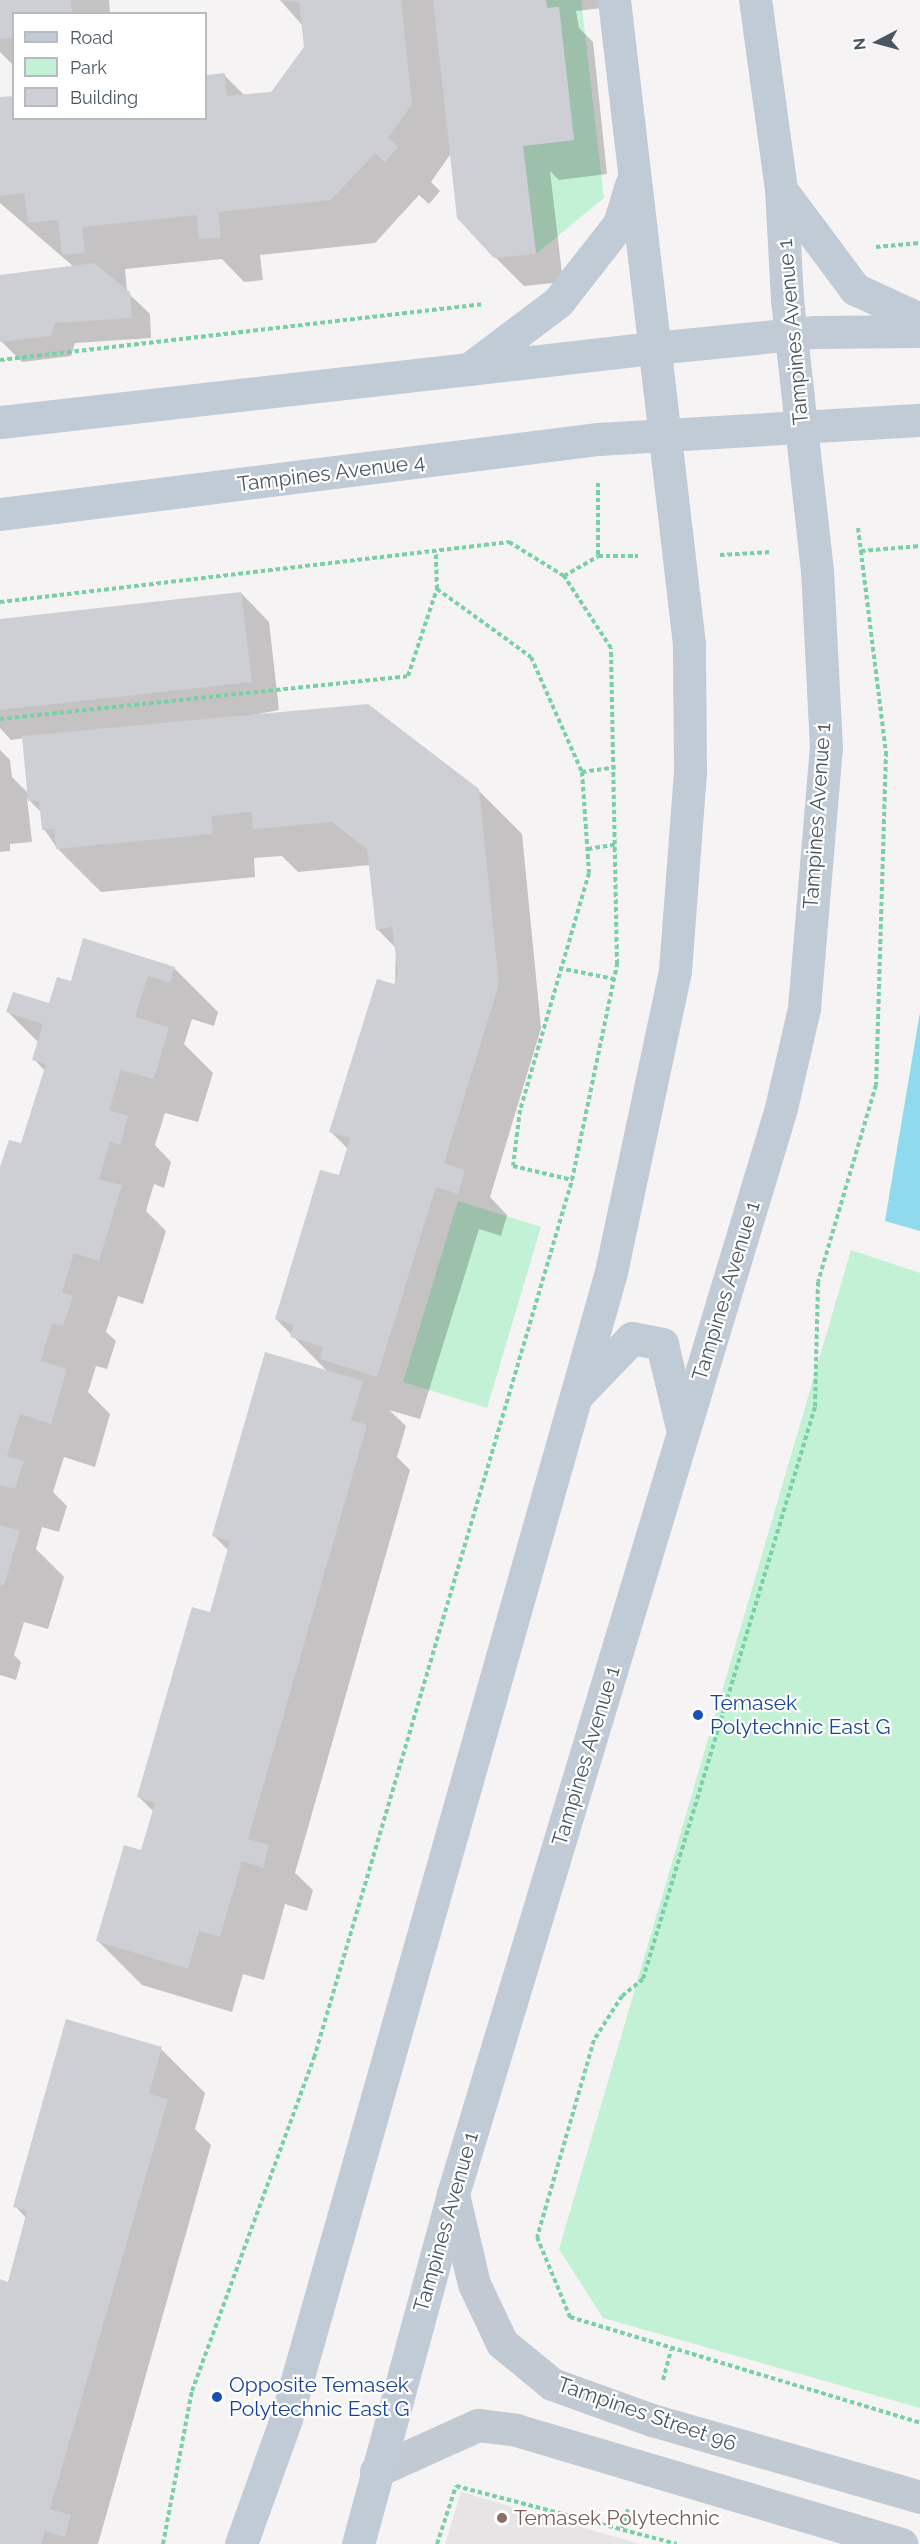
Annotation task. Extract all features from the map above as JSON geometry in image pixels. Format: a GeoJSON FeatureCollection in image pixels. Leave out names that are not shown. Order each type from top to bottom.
{"type":"FeatureCollection","features":[{"type":"Feature","properties":{"kind":"main road"},"geometry":{"type":"LineString","coordinates":[[241,2544],[286,2419],[611,1272],[675,971],[683,895],[689,644],[614,0]]}},
{"type":"Feature","properties":{"kind":"main road","name":"Tampines Avenue 1"},"geometry":{"type":"LineString","coordinates":[[358,2544],[453,2194],[782,1108],[804,1008],[826,748],[818,571],[792,335],[782,189],[754,0]]}},
{"type":"Feature","properties":{"kind":"main road"},"geometry":{"type":"LineString","coordinates":[[469,369],[558,302],[619,224],[634,175]]}},
{"type":"Feature","properties":{"kind":"main road"},"geometry":{"type":"LineString","coordinates":[[782,189],[822,252],[855,289],[920,319]]}},
{"type":"Feature","properties":{"kind":"main road"},"geometry":{"type":"LineString","coordinates":[[0,422],[654,348],[792,335],[920,331]]}},
{"type":"Feature","properties":{"kind":"main road","name":"Tampines Avenue 4"},"geometry":{"type":"LineString","coordinates":[[0,514],[663,435],[920,420]]}},
{"type":"Feature","properties":{"kind":"main road"},"geometry":{"type":"LineString","coordinates":[[575,1396],[632,1338],[662,1344],[683,1433]]}},
{"type":"Feature","properties":{"kind":"street","name":"Tampines Street 96"},"geometry":{"type":"LineString","coordinates":[[453,2194],[474,2284],[502,2343],[552,2384],[652,2420],[920,2497]]}},
{"type":"Feature","properties":{"kind":"street"},"geometry":{"type":"LineString","coordinates":[[376,2471],[478,2425],[506,2428],[903,2544]]}},
{"type":"Feature","properties":{"kind":"path"},"geometry":{"type":"LineString","coordinates":[[865,246],[920,243]]}},
{"type":"Feature","properties":{"kind":"path"},"geometry":{"type":"LineString","coordinates":[[0,360],[486,303]]}},
{"type":"Feature","properties":{"kind":"path"},"geometry":{"type":"LineString","coordinates":[[0,602],[508,542],[564,576],[610,648],[618,844],[614,979],[572,1180],[314,2058],[192,2391],[163,2544]]}},
{"type":"Feature","properties":{"kind":"path"},"geometry":{"type":"LineString","coordinates":[[920,546],[862,551],[886,752],[876,1085],[818,1282],[814,1407],[643,1978],[622,1996],[594,2040],[537,2237],[570,2317],[920,2423]]}},
{"type":"Feature","properties":{"kind":"path"},"geometry":{"type":"LineString","coordinates":[[0,719],[408,676],[437,589],[436,551]]}},
{"type":"Feature","properties":{"kind":"path"},"geometry":{"type":"LineString","coordinates":[[564,576],[598,556]]}},
{"type":"Feature","properties":{"kind":"path"},"geometry":{"type":"LineString","coordinates":[[437,589],[531,657],[582,772],[589,873],[559,968],[520,1110],[513,1166],[572,1180]]}},
{"type":"Feature","properties":{"kind":"path"},"geometry":{"type":"LineString","coordinates":[[582,772],[616,767]]}},
{"type":"Feature","properties":{"kind":"path"},"geometry":{"type":"LineString","coordinates":[[588,849],[618,844]]}},
{"type":"Feature","properties":{"kind":"path"},"geometry":{"type":"LineString","coordinates":[[559,968],[614,979]]}},
{"type":"Feature","properties":{"kind":"path"},"geometry":{"type":"LineString","coordinates":[[437,2544],[456,2486],[677,2544]]}},
{"type":"Feature","properties":{"kind":"shaded area","name":"Temasek Polytechnic"},"geometry":{"type":"Polygon","coordinates":[[[461,2492],[640,2544],[445,2544],[461,2492]]]}},
{"type":"Feature","properties":{"kind":"green space"},"geometry":{"type":"Polygon","coordinates":[[[546,0],[581,0],[604,198],[536,254],[523,146],[574,140],[559,7],[547,8],[546,0]]]}},
{"type":"Feature","properties":{"kind":"green space"},"geometry":{"type":"Polygon","coordinates":[[[458,1201],[541,1227],[487,1408],[403,1382],[458,1201]]]}},
{"type":"Feature","properties":{"kind":"green space"},"geometry":{"type":"Polygon","coordinates":[[[851,1250],[920,1273],[920,2408],[603,2318],[559,2249],[851,1250]]]}},
{"type":"Feature","properties":{"kind":"water"},"geometry":{"type":"Polygon","coordinates":[[[920,1012],[920,1231],[885,1221],[920,1012]]]}},
{"type":"Feature","properties":{"kind":"building"},"geometry":{"type":"Polygon","coordinates":[[[0,0],[71,0],[72,12],[12,12],[12,38],[0,39],[0,0]]]}},
{"type":"Feature","properties":{"kind":"building"},"geometry":{"type":"Polygon","coordinates":[[[278,0],[401,0],[412,104],[388,138],[398,147],[385,162],[375,153],[331,200],[218,212],[221,238],[199,239],[197,215],[82,227],[85,253],[62,255],[58,220],[28,223],[24,193],[0,196],[0,97],[12,96],[12,120],[207,120],[207,75],[225,73],[227,96],[271,92],[304,47],[299,2],[278,0]]]}},
{"type":"Feature","properties":{"kind":"building"},"geometry":{"type":"Polygon","coordinates":[[[433,0],[546,0],[547,8],[559,7],[574,140],[523,146],[536,254],[494,258],[457,218],[433,0]]]}},
{"type":"Feature","properties":{"kind":"building"},"geometry":{"type":"Polygon","coordinates":[[[94,263],[130,292],[132,318],[55,323],[51,336],[0,342],[0,275],[94,263]]]}},
{"type":"Feature","properties":{"kind":"building"},"geometry":{"type":"Polygon","coordinates":[[[241,592],[252,682],[0,710],[0,619],[241,592]]]}},
{"type":"Feature","properties":{"kind":"building"},"geometry":{"type":"Polygon","coordinates":[[[368,704],[479,789],[499,984],[444,1163],[465,1170],[458,1194],[436,1187],[377,1377],[320,1359],[323,1347],[290,1337],[294,1325],[275,1319],[320,1170],[339,1175],[350,1138],[329,1132],[377,979],[394,984],[398,973],[392,927],[376,930],[367,849],[332,822],[253,829],[252,812],[211,816],[213,834],[56,849],[54,829],[42,830],[39,801],[28,801],[22,736],[368,704]]]}},
{"type":"Feature","properties":{"kind":"building"},"geometry":{"type":"Polygon","coordinates":[[[83,938],[175,967],[170,983],[148,976],[135,1017],[169,1027],[154,1079],[121,1070],[109,1110],[128,1116],[120,1145],[110,1141],[99,1179],[122,1185],[99,1261],[74,1253],[62,1292],[73,1296],[63,1326],[52,1323],[41,1361],[67,1369],[51,1424],[20,1414],[7,1456],[24,1461],[15,1489],[0,1485],[0,1167],[9,1140],[21,1143],[46,1064],[32,1060],[43,1024],[6,1012],[13,992],[49,1003],[57,977],[71,981],[83,938]]]}},
{"type":"Feature","properties":{"kind":"building"},"geometry":{"type":"Polygon","coordinates":[[[265,1352],[363,1381],[351,1420],[367,1425],[248,1839],[269,1845],[263,1868],[242,1861],[220,1937],[199,1931],[188,1969],[96,1941],[124,1845],[141,1850],[155,1803],[137,1797],[192,1607],[210,1612],[230,1541],[212,1536],[265,1352]]]}},
{"type":"Feature","properties":{"kind":"building"},"geometry":{"type":"Polygon","coordinates":[[[0,1525],[20,1531],[4,1586],[0,1585],[0,1525]]]}},
{"type":"Feature","properties":{"kind":"building"},"geometry":{"type":"Polygon","coordinates":[[[66,2019],[162,2047],[149,2094],[168,2099],[50,2509],[71,2515],[65,2537],[45,2531],[41,2544],[0,2544],[0,2279],[8,2282],[27,2211],[13,2207],[66,2019]]]}},
{"type":"Feature","properties":{"kind":"place","name":"Temasek Polytechnic East G"},"geometry":{"type":"Point","coordinates":[698,1715]}},
{"type":"Feature","properties":{"kind":"place","name":"Opposite Temasek Polytechnic East G"},"geometry":{"type":"Point","coordinates":[217,2397]}},
{"type":"Feature","properties":{"kind":"place","name":"Temasek Polytechnic"},"geometry":{"type":"Point","coordinates":[502,2518]}}]}
